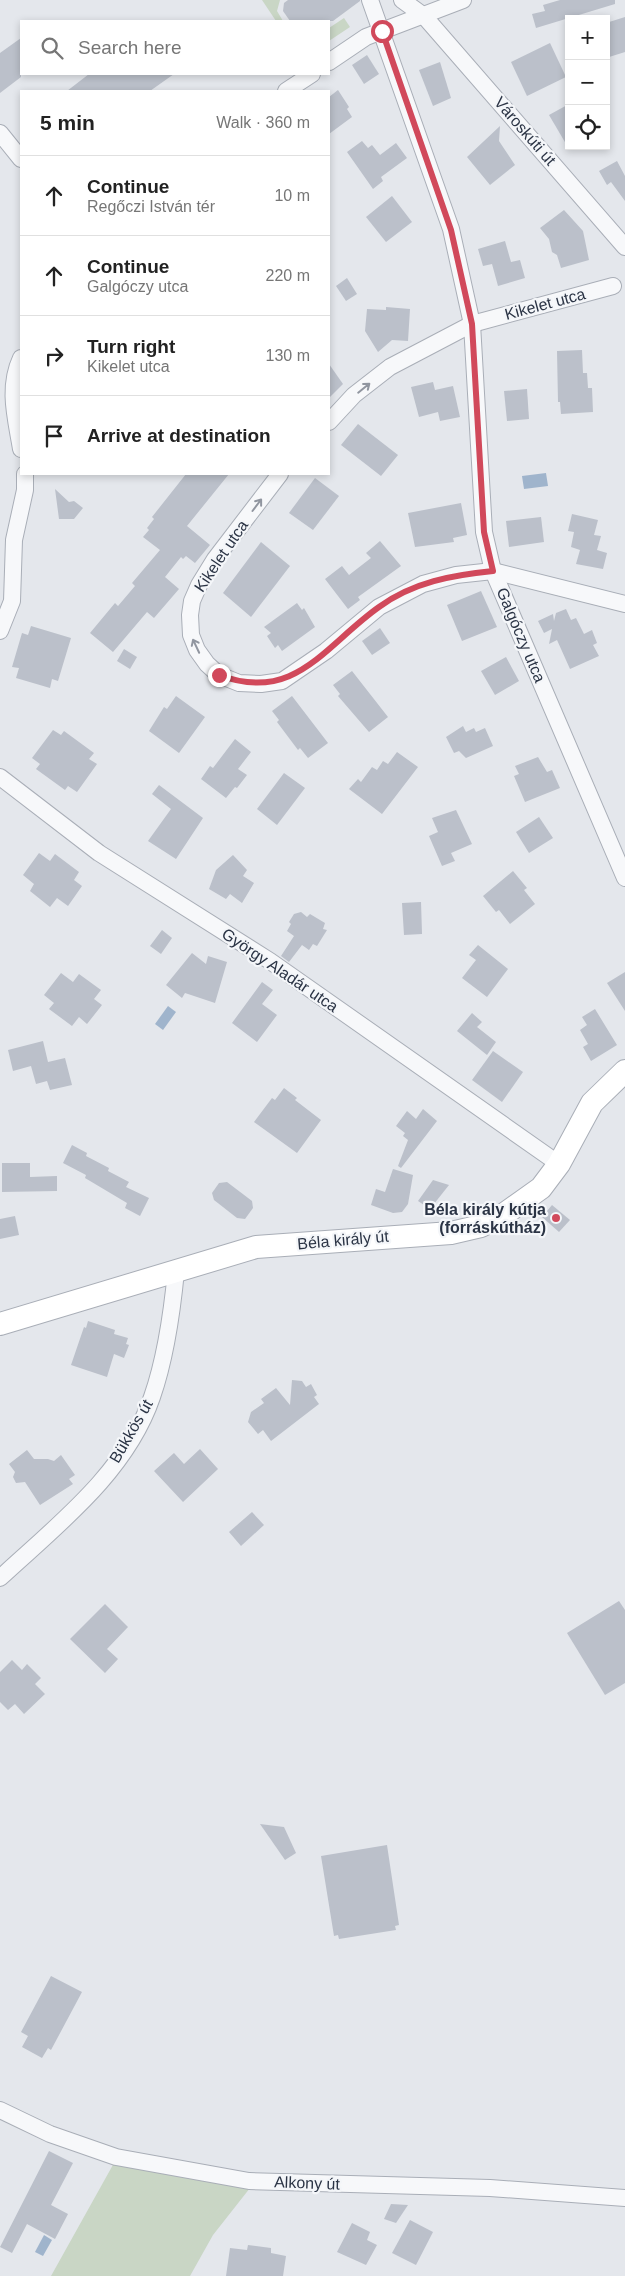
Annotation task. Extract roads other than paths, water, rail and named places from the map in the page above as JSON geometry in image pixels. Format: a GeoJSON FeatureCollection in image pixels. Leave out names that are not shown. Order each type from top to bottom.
{"type":"FeatureCollection","features":[{"type":"Feature","properties":{"kind":"street","name":"Galgóczy utca"},"geometry":{"type":"LineString","coordinates":[[370,0],[451,230],[472,324],[484,532],[493,571],[625,878]]}},
{"type":"Feature","properties":{"kind":"street","name":"Városkúti út"},"geometry":{"type":"LineString","coordinates":[[402,0],[424,16],[625,247]]}},
{"type":"Feature","properties":{"kind":"street"},"geometry":{"type":"LineString","coordinates":[[330,61],[366,37],[463,0]]}},
{"type":"Feature","properties":{"kind":"street"},"geometry":{"type":"LineString","coordinates":[[288,90],[310,75]]}},
{"type":"Feature","properties":{"kind":"street"},"geometry":{"type":"LineString","coordinates":[[0,133],[20,157]]}},
{"type":"Feature","properties":{"kind":"street","name":"Kikelet utca"},"geometry":{"type":"LineString","coordinates":[[330,421],[354,396],[390,367],[472,324],[613,286]]}},
{"type":"Feature","properties":{"kind":"street"},"geometry":{"type":"LineString","coordinates":[[20,361],[15,374],[13,394],[14,417],[20,444]]}},
{"type":"Feature","properties":{"kind":"street"},"geometry":{"type":"LineString","coordinates":[[0,631],[12,601],[14,540],[25,490],[25,475]]}},
{"type":"Feature","properties":{"kind":"street","name":"Kikelet utca"},"geometry":{"type":"LineString","coordinates":[[279,475],[216,559],[199,585],[192,601],[190,615],[191,635],[197,650],[207,664],[219,675],[239,683],[261,684],[282,680],[326,651],[379,607],[400,594],[423,584],[456,575],[493,571],[625,604]]}},
{"type":"Feature","properties":{"kind":"street","name":"György Aladár utca"},"geometry":{"type":"LineString","coordinates":[[0,777],[99,854],[270,961],[559,1164]]}},
{"type":"Feature","properties":{"kind":"street","name":"Béla király út"},"geometry":{"type":"LineString","coordinates":[[0,1324],[256,1247],[451,1233],[481,1226],[503,1215],[541,1188],[559,1164],[592,1103],[625,1071]]}},
{"type":"Feature","properties":{"kind":"street","name":"Bükkös út"},"geometry":{"type":"LineString","coordinates":[[0,1578],[80,1505],[122,1454],[136,1430],[152,1398],[171,1319],[176,1271]]}},
{"type":"Feature","properties":{"kind":"street","name":"Alkony út"},"geometry":{"type":"LineString","coordinates":[[0,2110],[50,2134],[116,2157],[249,2181],[490,2188],[625,2198]]}},
{"type":"Feature","properties":{"kind":"water"},"geometry":{"type":"Polygon","coordinates":[[[546,473],[548,486],[524,489],[522,476],[546,473]]]}},
{"type":"Feature","properties":{"kind":"water"},"geometry":{"type":"Polygon","coordinates":[[[168,1006],[176,1012],[163,1030],[155,1024],[168,1006]]]}},
{"type":"Feature","properties":{"kind":"water"},"geometry":{"type":"Polygon","coordinates":[[[44,2235],[52,2240],[43,2256],[35,2252],[44,2235]]]}},
{"type":"Feature","properties":{"kind":"place","name":"Béla király kútja (forráskútház)"},"geometry":{"type":"Point","coordinates":[556,1218]}}]}
